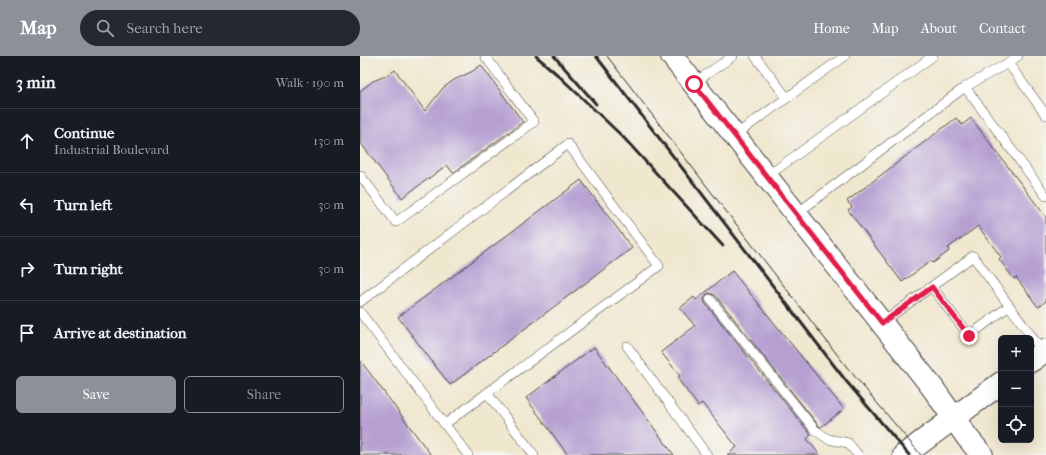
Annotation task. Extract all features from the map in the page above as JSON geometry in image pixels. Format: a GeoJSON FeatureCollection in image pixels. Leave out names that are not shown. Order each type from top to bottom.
{"type":"FeatureCollection","features":[{"type":"Feature","properties":{"kind":"main road"},"geometry":{"type":"LineString","coordinates":[[672,56],[882,323],[937,394],[971,443],[982,455]]}},
{"type":"Feature","properties":{"kind":"main road"},"geometry":{"type":"LineString","coordinates":[[904,455],[998,385]]}},
{"type":"Feature","properties":{"kind":"lane"},"geometry":{"type":"LineString","coordinates":[[360,174],[396,222],[534,122],[485,56]]}},
{"type":"Feature","properties":{"kind":"lane"},"geometry":{"type":"LineString","coordinates":[[694,84],[733,56]]}},
{"type":"Feature","properties":{"kind":"lane"},"geometry":{"type":"LineString","coordinates":[[755,56],[787,98]]}},
{"type":"Feature","properties":{"kind":"lane"},"geometry":{"type":"LineString","coordinates":[[734,136],[845,56]]}},
{"type":"Feature","properties":{"kind":"lane"},"geometry":{"type":"LineString","coordinates":[[766,177],[933,56]]}},
{"type":"Feature","properties":{"kind":"lane"},"geometry":{"type":"LineString","coordinates":[[796,214],[965,87],[1018,56]]}},
{"type":"Feature","properties":{"kind":"lane"},"geometry":{"type":"LineString","coordinates":[[1008,63],[1046,115]]}},
{"type":"Feature","properties":{"kind":"lane"},"geometry":{"type":"LineString","coordinates":[[965,87],[1046,196]]}},
{"type":"Feature","properties":{"kind":"lane"},"geometry":{"type":"LineString","coordinates":[[360,302],[568,144],[659,266],[445,424]]}},
{"type":"Feature","properties":{"kind":"lane"},"geometry":{"type":"LineString","coordinates":[[882,323],[973,256],[1040,354]]}},
{"type":"Feature","properties":{"kind":"lane"},"geometry":{"type":"LineString","coordinates":[[932,287],[969,336],[1008,306]]}},
{"type":"Feature","properties":{"kind":"lane"},"geometry":{"type":"LineString","coordinates":[[710,299],[815,430],[828,439],[848,443],[858,455]]}},
{"type":"Feature","properties":{"kind":"lane"},"geometry":{"type":"LineString","coordinates":[[360,312],[468,455]]}},
{"type":"Feature","properties":{"kind":"lane"},"geometry":{"type":"LineString","coordinates":[[627,346],[707,455]]}},
{"type":"Feature","properties":{"kind":"lane"},"geometry":{"type":"LineString","coordinates":[[487,393],[534,455]]}},
{"type":"Feature","properties":{"kind":"building"},"geometry":{"type":"Polygon","coordinates":[[[481,65],[523,122],[453,173],[447,165],[402,198],[360,142],[360,91],[373,81],[388,75],[395,70],[425,111],[443,88],[481,65]]]}},
{"type":"Feature","properties":{"kind":"building"},"geometry":{"type":"Polygon","coordinates":[[[956,118],[962,125],[971,118],[1046,217],[1046,301],[1038,307],[1016,277],[1014,279],[999,259],[1001,257],[978,226],[948,248],[949,251],[933,263],[931,261],[902,282],[848,210],[852,207],[847,201],[956,118]]]}},
{"type":"Feature","properties":{"kind":"building"},"geometry":{"type":"Polygon","coordinates":[[[581,180],[632,248],[450,385],[398,317],[581,180]]]}},
{"type":"Feature","properties":{"kind":"building"},"geometry":{"type":"Polygon","coordinates":[[[732,271],[844,409],[821,427],[819,426],[715,295],[709,293],[706,295],[704,300],[705,303],[811,435],[807,439],[820,455],[727,455],[737,447],[702,403],[698,406],[677,378],[680,376],[661,352],[695,326],[680,308],[694,297],[696,300],[732,271]]]}},
{"type":"Feature","properties":{"kind":"building"},"geometry":{"type":"Polygon","coordinates":[[[594,347],[674,455],[568,455],[526,398],[594,347]]]}},
{"type":"Feature","properties":{"kind":"building"},"geometry":{"type":"Polygon","coordinates":[[[360,360],[431,455],[360,455],[360,360]]]}},
{"type":"Feature","properties":{"kind":"tram line"},"geometry":{"type":"LineString","coordinates":[[607,56],[846,366],[921,455]]}},
{"type":"Feature","properties":{"kind":"railway"},"geometry":{"type":"LineString","coordinates":[[536,56],[623,137],[723,246]]}},
{"type":"Feature","properties":{"kind":"railway"},"geometry":{"type":"LineString","coordinates":[[554,56],[596,104]]}},
{"type":"Feature","properties":{"kind":"railway"},"geometry":{"type":"LineString","coordinates":[[596,56],[846,381],[909,455]]}},
{"type":"Feature","properties":{"kind":"route"},"geometry":{"type":"LineString","coordinates":[[694,84],[882,323],[932,287],[969,336]]}}]}
